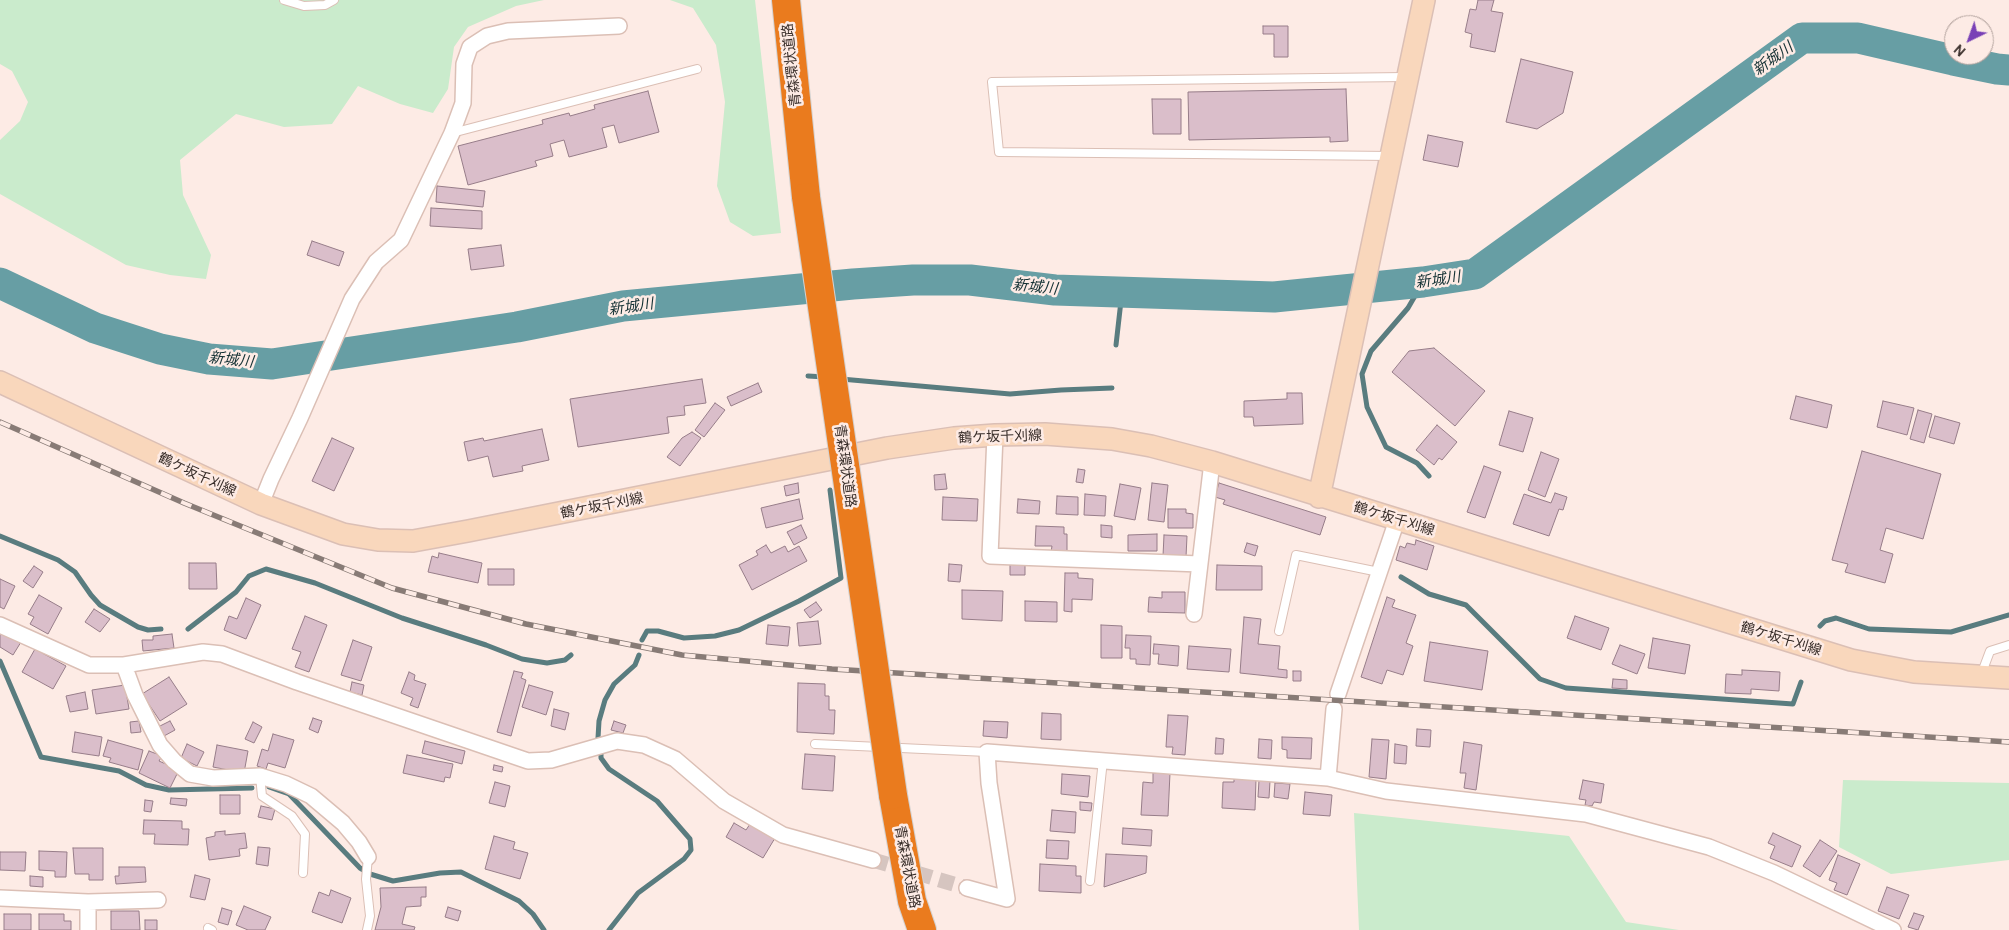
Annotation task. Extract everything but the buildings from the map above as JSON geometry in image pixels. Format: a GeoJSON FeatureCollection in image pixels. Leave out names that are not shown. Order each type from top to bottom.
{"type":"FeatureCollection","features":[{"type":"Feature","properties":{"kind":"highway","name":"青森環状道路"},"geometry":{"type":"LineString","coordinates":[[786,0],[806,197],[893,795],[912,901],[922,930]]}},
{"type":"Feature","properties":{"kind":"highway"},"geometry":{"type":"LineString","coordinates":[[912,901],[915,930]]}},
{"type":"Feature","properties":{"kind":"main road"},"geometry":{"type":"LineString","coordinates":[[1319,496],[1424,0]]}},
{"type":"Feature","properties":{"kind":"main road","name":"鶴ケ坂千刈線"},"geometry":{"type":"LineString","coordinates":[[0,382],[261,504],[343,534],[378,540],[413,541],[571,512],[887,448],[954,438],[1045,434],[1112,439],[1151,446],[1212,462],[1851,660],[1914,672],[1981,678],[2009,678]]}},
{"type":"Feature","properties":{"kind":"street"},"geometry":{"type":"LineString","coordinates":[[261,504],[352,300],[376,262],[401,240],[452,133],[463,103],[464,64],[470,47],[487,36],[508,31],[619,26]]}},
{"type":"Feature","properties":{"kind":"street"},"geometry":{"type":"LineString","coordinates":[[995,435],[990,556],[1200,564]]}},
{"type":"Feature","properties":{"kind":"street"},"geometry":{"type":"LineString","coordinates":[[1194,614],[1212,462]]}},
{"type":"Feature","properties":{"kind":"street"},"geometry":{"type":"LineString","coordinates":[[1328,778],[1336,701],[1397,520]]}},
{"type":"Feature","properties":{"kind":"street"},"geometry":{"type":"LineString","coordinates":[[0,624],[89,665],[124,665],[203,652],[222,654],[297,682],[528,761],[552,760],[617,741],[644,745],[675,760],[724,801],[784,835],[873,860]]}},
{"type":"Feature","properties":{"kind":"street"},"geometry":{"type":"LineString","coordinates":[[124,665],[135,695],[160,745],[174,761],[190,774],[212,778],[260,776],[286,784],[312,796],[343,823],[359,842],[368,861]]}},
{"type":"Feature","properties":{"kind":"street"},"geometry":{"type":"LineString","coordinates":[[967,888],[1008,900],[989,782],[988,752],[1328,778],[1386,791],[1595,816],[1709,847],[1774,873],[1893,930]]}},
{"type":"Feature","properties":{"kind":"street"},"geometry":{"type":"LineString","coordinates":[[0,898],[88,902],[158,900]]}},
{"type":"Feature","properties":{"kind":"street"},"geometry":{"type":"LineString","coordinates":[[88,902],[88,930]]}},
{"type":"Feature","properties":{"kind":"lane"},"geometry":{"type":"LineString","coordinates":[[284,0],[304,6],[324,5],[334,0]]}},
{"type":"Feature","properties":{"kind":"lane"},"geometry":{"type":"LineString","coordinates":[[452,133],[696,69]]}},
{"type":"Feature","properties":{"kind":"lane"},"geometry":{"type":"LineString","coordinates":[[1391,156],[999,152],[992,82],[1407,77]]}},
{"type":"Feature","properties":{"kind":"lane"},"geometry":{"type":"LineString","coordinates":[[1279,631],[1296,555],[1379,572]]}},
{"type":"Feature","properties":{"kind":"lane"},"geometry":{"type":"LineString","coordinates":[[1981,678],[1990,651],[2009,645]]}},
{"type":"Feature","properties":{"kind":"lane"},"geometry":{"type":"LineString","coordinates":[[815,744],[988,752]]}},
{"type":"Feature","properties":{"kind":"lane"},"geometry":{"type":"LineString","coordinates":[[1090,881],[1103,760]]}},
{"type":"Feature","properties":{"kind":"lane"},"geometry":{"type":"LineString","coordinates":[[260,776],[262,796],[292,816],[305,834],[303,873]]}},
{"type":"Feature","properties":{"kind":"lane"},"geometry":{"type":"LineString","coordinates":[[367,930],[370,916],[366,879],[368,861]]}},
{"type":"Feature","properties":{"kind":"green space"},"geometry":{"type":"Polygon","coordinates":[[[0,0],[544,0],[516,6],[468,27],[454,47],[448,89],[433,113],[400,104],[358,86],[332,124],[284,127],[236,114],[180,160],[183,195],[211,255],[206,279],[170,275],[126,265],[0,194],[0,140],[20,121],[28,102],[12,71],[0,64],[0,0]]]}},
{"type":"Feature","properties":{"kind":"green space"},"geometry":{"type":"Polygon","coordinates":[[[670,0],[755,0],[781,233],[753,236],[730,222],[717,186],[725,102],[716,45],[693,8],[670,0]]]}},
{"type":"Feature","properties":{"kind":"green space"},"geometry":{"type":"Polygon","coordinates":[[[1843,780],[2009,783],[2009,860],[1891,874],[1839,847],[1843,780]]]}},
{"type":"Feature","properties":{"kind":"green space"},"geometry":{"type":"Polygon","coordinates":[[[1354,813],[1569,836],[1626,922],[1679,930],[1359,930],[1354,813]]]}},
{"type":"Feature","properties":{"kind":"waterway","name":"新城川"},"geometry":{"type":"LineString","coordinates":[[0,283],[95,328],[160,349],[209,359],[272,364],[517,327],[623,306],[853,284],[913,280],[970,280],[1055,290],[1274,297],[1423,282],[1475,274],[1802,38],[1858,38],[1953,60],[2009,70]]}},
{"type":"Feature","properties":{"kind":"waterway"},"geometry":{"type":"LineString","coordinates":[[1423,282],[1408,308],[1371,351],[1362,374],[1367,407],[1386,447],[1417,463],[1429,476]]}},
{"type":"Feature","properties":{"kind":"waterway"},"geometry":{"type":"LineString","coordinates":[[1116,345],[1122,292]]}},
{"type":"Feature","properties":{"kind":"waterway"},"geometry":{"type":"LineString","coordinates":[[808,376],[825,377]]}},
{"type":"Feature","properties":{"kind":"waterway"},"geometry":{"type":"LineString","coordinates":[[841,379],[1010,394],[1112,388]]}},
{"type":"Feature","properties":{"kind":"waterway"},"geometry":{"type":"LineString","coordinates":[[642,640],[647,631],[658,631],[684,638],[715,636],[739,630],[841,578],[830,490]]}},
{"type":"Feature","properties":{"kind":"waterway"},"geometry":{"type":"LineString","coordinates":[[0,536],[58,560],[75,572],[100,605],[138,627],[148,630],[161,629]]}},
{"type":"Feature","properties":{"kind":"waterway"},"geometry":{"type":"LineString","coordinates":[[188,629],[236,592],[249,576],[266,569],[315,583],[402,618],[486,645],[522,659],[547,663],[565,660],[571,655]]}},
{"type":"Feature","properties":{"kind":"waterway"},"geometry":{"type":"LineString","coordinates":[[1401,577],[1429,594],[1466,605],[1540,679],[1566,688],[1793,704],[1801,682]]}},
{"type":"Feature","properties":{"kind":"waterway"},"geometry":{"type":"LineString","coordinates":[[1820,626],[1825,621],[1836,618],[1869,629],[1951,632],[2009,615]]}},
{"type":"Feature","properties":{"kind":"waterway"},"geometry":{"type":"LineString","coordinates":[[598,738],[599,721],[605,700],[614,684],[635,665],[639,655]]}},
{"type":"Feature","properties":{"kind":"waterway"},"geometry":{"type":"LineString","coordinates":[[0,661],[41,757],[119,771],[146,785],[169,790],[252,788]]}},
{"type":"Feature","properties":{"kind":"waterway"},"geometry":{"type":"LineString","coordinates":[[601,752],[601,758],[609,769],[657,801],[690,839],[691,850],[684,859],[638,893],[609,930]]}},
{"type":"Feature","properties":{"kind":"waterway"},"geometry":{"type":"LineString","coordinates":[[269,787],[289,794],[360,868],[370,874],[393,881],[440,873],[461,872],[519,901],[533,914],[544,930]]}},
{"type":"Feature","properties":{"kind":"tunnel"},"geometry":{"type":"LineString","coordinates":[[873,860],[967,888]]}},
{"type":"Feature","properties":{"kind":"railway"},"geometry":{"type":"LineString","coordinates":[[0,422],[184,503],[392,588],[526,624],[682,655],[832,669],[2009,742]]}}]}
